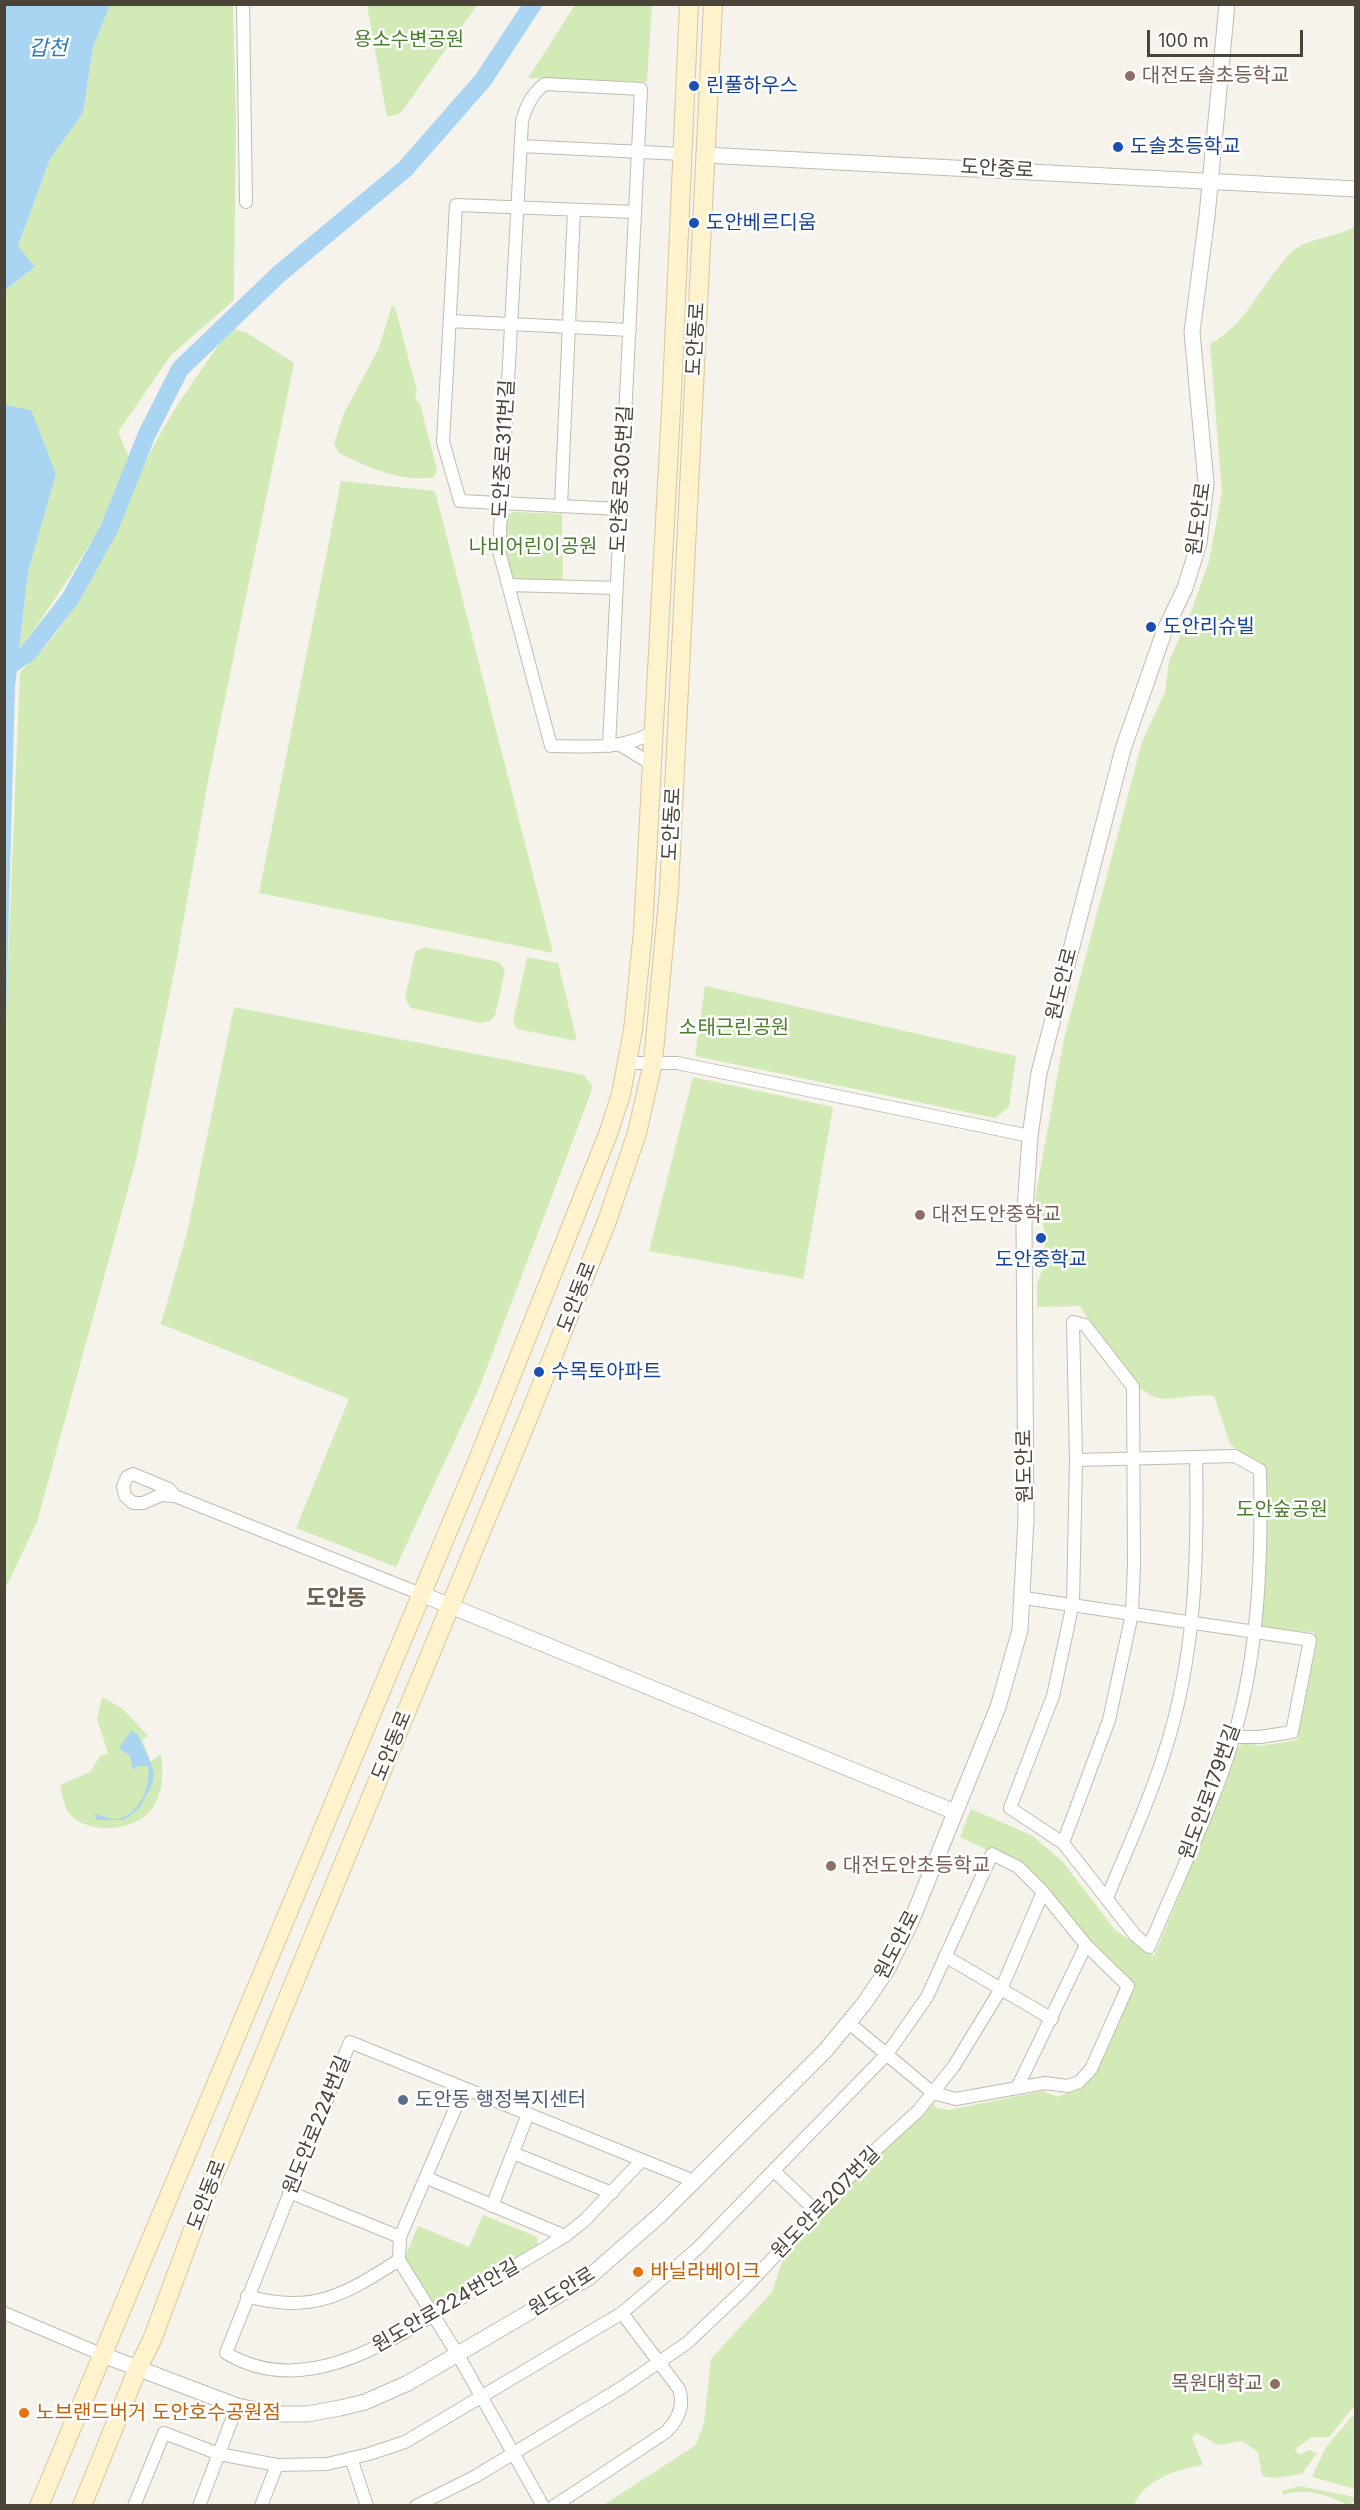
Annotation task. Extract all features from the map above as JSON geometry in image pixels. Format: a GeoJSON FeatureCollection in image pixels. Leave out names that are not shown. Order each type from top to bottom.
{"type":"FeatureCollection","features":[{"type":"Feature","properties":{"kind":"main road","name":"도안동로"},"geometry":{"type":"LineString","coordinates":[[39,2505],[477,1462],[608,1134],[621,1094],[637,998],[653,765],[689,4]]}},
{"type":"Feature","properties":{"kind":"main road","name":"도안동로"},"geometry":{"type":"LineString","coordinates":[[82,2505],[138,2368],[152,2340],[204,2200],[607,1221],[637,1133],[653,1062],[669,890],[713,4]]}},
{"type":"Feature","properties":{"kind":"main road","name":"도안중로"},"geometry":{"type":"LineString","coordinates":[[682,154],[704,155]]}},
{"type":"Feature","properties":{"kind":"street"},"geometry":{"type":"LineString","coordinates":[[243,4],[246,202]]}},
{"type":"Feature","properties":{"kind":"street","name":"원도안로"},"geometry":{"type":"LineString","coordinates":[[103,2355],[237,2406],[277,2414],[307,2414],[340,2408],[365,2402],[408,2383],[588,2278],[771,2107],[849,2023],[887,1970],[910,1924],[1004,1689],[1020,1630],[1024,1598],[1026,1520],[1024,1225],[1030,1136],[1039,1073],[1123,749],[1164,632],[1185,588],[1199,543],[1206,483],[1192,332],[1227,4]]}},
{"type":"Feature","properties":{"kind":"street"},"geometry":{"type":"LineString","coordinates":[[521,146],[526,107],[537,90],[545,84],[641,88],[638,152]]}},
{"type":"Feature","properties":{"kind":"street","name":"도안중로"},"geometry":{"type":"LineString","coordinates":[[521,146],[682,154]]}},
{"type":"Feature","properties":{"kind":"street","name":"도안중로311번길"},"geometry":{"type":"LineString","coordinates":[[521,146],[499,551],[551,746],[622,746]]}},
{"type":"Feature","properties":{"kind":"street","name":"도안중로305번길"},"geometry":{"type":"LineString","coordinates":[[609,746],[638,152]]}},
{"type":"Feature","properties":{"kind":"street","name":"도안중로"},"geometry":{"type":"LineString","coordinates":[[704,155],[1356,189]]}},
{"type":"Feature","properties":{"kind":"street"},"geometry":{"type":"LineString","coordinates":[[620,509],[460,501],[443,442],[456,205],[635,212]]}},
{"type":"Feature","properties":{"kind":"street"},"geometry":{"type":"LineString","coordinates":[[561,506],[574,210]]}},
{"type":"Feature","properties":{"kind":"street"},"geometry":{"type":"LineString","coordinates":[[450,321],[630,330]]}},
{"type":"Feature","properties":{"kind":"street"},"geometry":{"type":"LineString","coordinates":[[508,585],[616,588]]}},
{"type":"Feature","properties":{"kind":"street"},"geometry":{"type":"LineString","coordinates":[[622,746],[655,731]]}},
{"type":"Feature","properties":{"kind":"street"},"geometry":{"type":"LineString","coordinates":[[622,746],[653,765]]}},
{"type":"Feature","properties":{"kind":"street"},"geometry":{"type":"LineString","coordinates":[[627,1063],[678,1063],[1030,1136]]}},
{"type":"Feature","properties":{"kind":"street"},"geometry":{"type":"LineString","coordinates":[[1063,1843],[1109,1720],[1132,1614],[1133,1387],[1085,1326],[1073,1322],[1076,1460],[1073,1604],[1053,1696],[1010,1808],[1063,1843],[1107,1898],[1165,1753],[1186,1671],[1193,1623],[1196,1457]]}},
{"type":"Feature","properties":{"kind":"street","name":"원도안로179번길"},"geometry":{"type":"LineString","coordinates":[[1076,1460],[1235,1456],[1260,1470],[1260,1561],[1254,1632],[1247,1683],[1234,1737],[1149,1947],[1135,1935],[1107,1898]]}},
{"type":"Feature","properties":{"kind":"street"},"geometry":{"type":"LineString","coordinates":[[175,1496],[955,1812]]}},
{"type":"Feature","properties":{"kind":"street"},"geometry":{"type":"LineString","coordinates":[[1024,1598],[1311,1640],[1292,1732],[1260,1737],[1234,1737]]}},
{"type":"Feature","properties":{"kind":"street"},"geometry":{"type":"LineString","coordinates":[[134,2505],[164,2433],[219,2454],[277,2465],[327,2463],[351,2458],[405,2442],[622,2313],[698,2248],[887,2054],[927,1997],[992,1854],[1018,1867],[1043,1892],[1086,1945],[1128,1986],[1097,2056],[1080,2082],[1068,2086],[1045,2083],[956,2098],[933,2093],[887,2054],[849,2023]]}},
{"type":"Feature","properties":{"kind":"street","name":"원도안로207번길"},"geometry":{"type":"LineString","coordinates":[[416,2505],[440,2495],[512,2455],[659,2363],[687,2343],[743,2290],[816,2211],[918,2112],[933,2093],[968,2045],[1002,1987],[1043,1892]]}},
{"type":"Feature","properties":{"kind":"street"},"geometry":{"type":"LineString","coordinates":[[1017,2088],[1086,1945]]}},
{"type":"Feature","properties":{"kind":"street"},"geometry":{"type":"LineString","coordinates":[[945,1956],[1002,1987],[1052,2019]]}},
{"type":"Feature","properties":{"kind":"street","name":"원도안로224번길"},"geometry":{"type":"LineString","coordinates":[[226,2353],[350,2042],[694,2181]]}},
{"type":"Feature","properties":{"kind":"street"},"geometry":{"type":"LineString","coordinates":[[464,2088],[400,2237],[399,2260],[458,2355],[512,2455],[543,2505]]}},
{"type":"Feature","properties":{"kind":"street"},"geometry":{"type":"LineString","coordinates":[[492,2206],[528,2114]]}},
{"type":"Feature","properties":{"kind":"street"},"geometry":{"type":"LineString","coordinates":[[513,2153],[612,2193]]}},
{"type":"Feature","properties":{"kind":"street","name":"원도안로224번안길"},"geometry":{"type":"LineString","coordinates":[[226,2353],[238,2360],[268,2367],[300,2369],[330,2365],[361,2355],[396,2338],[565,2236],[612,2193],[642,2160]]}},
{"type":"Feature","properties":{"kind":"street"},"geometry":{"type":"LineString","coordinates":[[774,2171],[816,2211]]}},
{"type":"Feature","properties":{"kind":"street"},"geometry":{"type":"LineString","coordinates":[[427,2178],[565,2236]]}},
{"type":"Feature","properties":{"kind":"street"},"geometry":{"type":"LineString","coordinates":[[289,2192],[400,2237]]}},
{"type":"Feature","properties":{"kind":"street"},"geometry":{"type":"LineString","coordinates":[[247,2296],[285,2304],[325,2300],[346,2293],[399,2260]]}},
{"type":"Feature","properties":{"kind":"street"},"geometry":{"type":"LineString","coordinates":[[4,2313],[103,2355]]}},
{"type":"Feature","properties":{"kind":"street"},"geometry":{"type":"LineString","coordinates":[[554,2505],[666,2432],[676,2422],[681,2396],[622,2313]]}},
{"type":"Feature","properties":{"kind":"street"},"geometry":{"type":"LineString","coordinates":[[199,2505],[237,2406]]}},
{"type":"Feature","properties":{"kind":"street"},"geometry":{"type":"LineString","coordinates":[[351,2458],[368,2505]]}},
{"type":"Feature","properties":{"kind":"street"},"geometry":{"type":"LineString","coordinates":[[261,2505],[277,2465]]}},
{"type":"Feature","properties":{"kind":"green space"},"geometry":{"type":"Polygon","coordinates":[[[110,5],[233,5],[236,116],[234,300],[171,355],[118,432],[129,458],[114,504],[69,578],[19,652],[28,572],[56,474],[5,405],[5,290],[35,267],[18,247],[50,159],[83,113],[93,47],[110,5]]]}},
{"type":"Feature","properties":{"kind":"green space","name":"용소수변공원"},"geometry":{"type":"Polygon","coordinates":[[[367,5],[477,5],[401,113],[387,117],[367,5]]]}},
{"type":"Feature","properties":{"kind":"green space"},"geometry":{"type":"Polygon","coordinates":[[[575,5],[652,5],[647,82],[528,78],[575,5]]]}},
{"type":"Feature","properties":{"kind":"green space","name":"도안숲공원"},"geometry":{"type":"Polygon","coordinates":[[[1355,226],[1355,2405],[1329,2437],[1312,2437],[1295,2449],[1299,2455],[1309,2450],[1317,2453],[1302,2474],[1276,2478],[1262,2476],[1258,2452],[1242,2441],[1218,2445],[1197,2433],[1192,2438],[1203,2465],[1183,2469],[1153,2482],[1139,2496],[1134,2505],[602,2506],[696,2445],[704,2423],[711,2359],[772,2292],[785,2253],[924,2106],[934,2104],[936,2108],[949,2110],[1043,2091],[1058,2097],[1083,2086],[1128,1985],[1019,1865],[960,1837],[971,1809],[1031,1835],[1062,1861],[1115,1930],[1154,1956],[1225,1786],[1237,1748],[1245,1742],[1260,1746],[1297,1740],[1316,1645],[1314,1632],[1261,1629],[1262,1470],[1230,1444],[1214,1396],[1199,1395],[1164,1399],[1147,1393],[1136,1384],[1114,1358],[1080,1306],[1037,1307],[1037,1284],[1045,1263],[1044,1229],[1035,1199],[1064,1039],[1142,742],[1165,692],[1169,661],[1191,612],[1209,561],[1222,492],[1210,344],[1235,325],[1245,314],[1281,263],[1292,252],[1307,243],[1355,226]]]}},
{"type":"Feature","properties":{"kind":"green space"},"geometry":{"type":"Polygon","coordinates":[[[392,306],[395,307],[417,391],[415,399],[420,404],[437,470],[434,477],[397,476],[361,464],[339,453],[334,444],[344,413],[378,350],[392,306]]]}},
{"type":"Feature","properties":{"kind":"green space"},"geometry":{"type":"Polygon","coordinates":[[[230,328],[247,333],[294,363],[207,786],[177,958],[136,1160],[37,1522],[5,1589],[4,1057],[20,672],[45,647],[83,592],[158,438],[230,328]]]}},
{"type":"Feature","properties":{"kind":"green space"},"geometry":{"type":"Polygon","coordinates":[[[341,481],[435,491],[553,953],[259,893],[341,481]]]}},
{"type":"Feature","properties":{"kind":"green space","name":"나비어린이공원"},"geometry":{"type":"Polygon","coordinates":[[[513,512],[562,514],[563,583],[516,581],[511,575],[505,560],[504,541],[506,516],[513,512]]]}},
{"type":"Feature","properties":{"kind":"green space"},"geometry":{"type":"Polygon","coordinates":[[[425,947],[499,962],[505,971],[495,1016],[490,1021],[481,1023],[411,1008],[405,999],[415,952],[425,947]]]}},
{"type":"Feature","properties":{"kind":"green space"},"geometry":{"type":"Polygon","coordinates":[[[527,957],[558,963],[577,1041],[517,1029],[513,1022],[527,957]]]}},
{"type":"Feature","properties":{"kind":"green space","name":"소태근린공원"},"geometry":{"type":"Polygon","coordinates":[[[705,986],[1016,1056],[1009,1107],[995,1118],[695,1056],[705,986]]]}},
{"type":"Feature","properties":{"kind":"green space"},"geometry":{"type":"Polygon","coordinates":[[[234,1007],[584,1075],[593,1087],[480,1386],[396,1567],[296,1528],[349,1399],[161,1324],[187,1233],[234,1007]]]}},
{"type":"Feature","properties":{"kind":"green space"},"geometry":{"type":"Polygon","coordinates":[[[693,1077],[833,1107],[803,1279],[649,1251],[693,1077]]]}},
{"type":"Feature","properties":{"kind":"green space"},"geometry":{"type":"Polygon","coordinates":[[[102,1697],[122,1708],[148,1736],[142,1740],[151,1761],[161,1754],[162,1761],[160,1792],[149,1812],[130,1824],[106,1828],[93,1827],[73,1817],[66,1808],[60,1785],[90,1772],[100,1756],[108,1753],[97,1719],[102,1697]]]}},
{"type":"Feature","properties":{"kind":"green space"},"geometry":{"type":"Polygon","coordinates":[[[483,2215],[537,2237],[538,2246],[442,2304],[434,2305],[405,2257],[418,2226],[469,2247],[483,2215]]]}},
{"type":"Feature","properties":{"kind":"green space"},"geometry":{"type":"Polygon","coordinates":[[[1355,2413],[1355,2489],[1312,2477],[1326,2447],[1355,2413]]]}},
{"type":"Feature","properties":{"kind":"green space"},"geometry":{"type":"Polygon","coordinates":[[[1299,2486],[1355,2497],[1355,2501],[1347,2505],[1324,2495],[1307,2492],[1283,2495],[1282,2491],[1299,2486]]]}},
{"type":"Feature","properties":{"kind":"water","name":"갑천"},"geometry":{"type":"Polygon","coordinates":[[[5,4],[110,5],[93,47],[83,113],[50,159],[18,246],[35,267],[5,290],[5,4]]]}},
{"type":"Feature","properties":{"kind":"water"},"geometry":{"type":"Polygon","coordinates":[[[5,405],[31,410],[56,474],[28,572],[15,687],[5,1057],[5,405]]]}},
{"type":"Feature","properties":{"kind":"water"},"geometry":{"type":"Polygon","coordinates":[[[131,1731],[138,1735],[152,1766],[154,1775],[152,1785],[139,1809],[124,1820],[97,1820],[94,1814],[114,1819],[125,1817],[138,1806],[146,1790],[148,1766],[138,1766],[133,1770],[130,1756],[119,1748],[131,1731]]]}},
{"type":"Feature","properties":{"kind":"waterway"},"geometry":{"type":"LineString","coordinates":[[4,669],[28,653],[70,599],[109,529],[147,434],[180,369],[279,274],[405,169],[483,80],[533,4]]}},
{"type":"Feature","properties":{"kind":"place","name":"대전도솔초등학교"},"geometry":{"type":"Point","coordinates":[1130,76]}},
{"type":"Feature","properties":{"kind":"place","name":"린풀하우스"},"geometry":{"type":"Point","coordinates":[694,86]}},
{"type":"Feature","properties":{"kind":"place","name":"도솔초등학교"},"geometry":{"type":"Point","coordinates":[1118,147]}},
{"type":"Feature","properties":{"kind":"place","name":"도안베르디움"},"geometry":{"type":"Point","coordinates":[694,223]}},
{"type":"Feature","properties":{"kind":"place","name":"도안리슈빌"},"geometry":{"type":"Point","coordinates":[1151,627]}},
{"type":"Feature","properties":{"kind":"place","name":"대전도안중학교"},"geometry":{"type":"Point","coordinates":[920,1215]}},
{"type":"Feature","properties":{"kind":"place","name":"도안중학교"},"geometry":{"type":"Point","coordinates":[1041,1238]}},
{"type":"Feature","properties":{"kind":"place","name":"수목토아파트"},"geometry":{"type":"Point","coordinates":[539,1372]}},
{"type":"Feature","properties":{"kind":"place","name":"대전도안초등학교"},"geometry":{"type":"Point","coordinates":[831,1866]}},
{"type":"Feature","properties":{"kind":"place","name":"도안동 행정복지센터"},"geometry":{"type":"Point","coordinates":[403,2100]}},
{"type":"Feature","properties":{"kind":"place","name":"바닐라베이크"},"geometry":{"type":"Point","coordinates":[638,2272]}},
{"type":"Feature","properties":{"kind":"place","name":"목원대학교"},"geometry":{"type":"Point","coordinates":[1275,2384]}},
{"type":"Feature","properties":{"kind":"place","name":"노브랜드버거 도안호수공원점"},"geometry":{"type":"Point","coordinates":[24,2413]}},
{"type":"Feature","properties":{"kind":"district","name":"도안동"},"geometry":{"type":"Point","coordinates":[336,1598]}}]}
